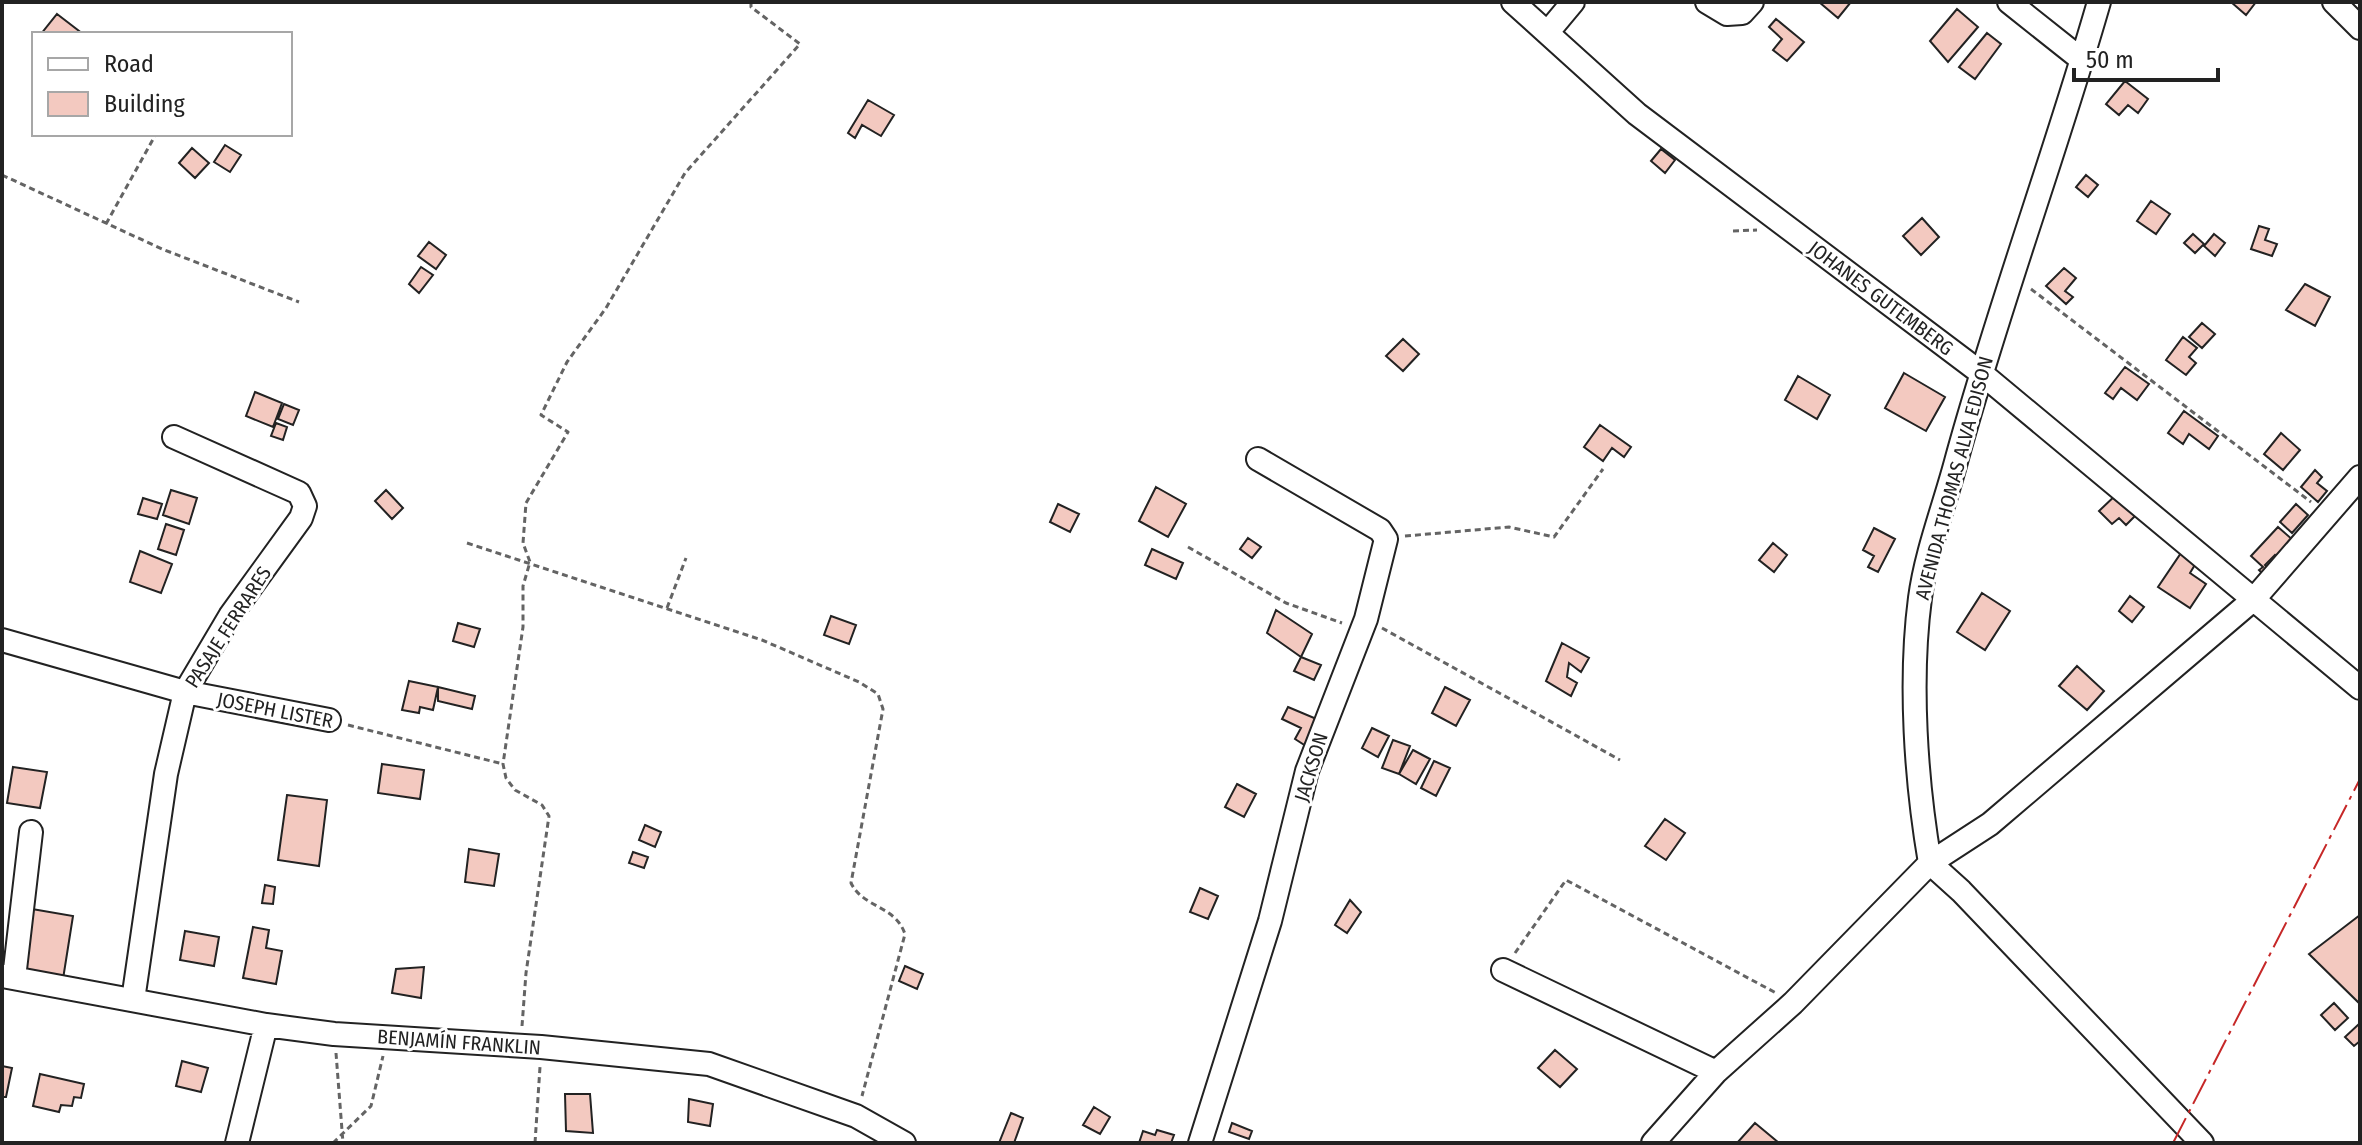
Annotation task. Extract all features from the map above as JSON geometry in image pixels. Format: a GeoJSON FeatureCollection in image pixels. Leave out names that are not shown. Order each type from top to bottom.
{"type":"FeatureCollection","features":[{"type":"Feature","properties":{"kind":"street","name":"JOHANES GUTEMBERG"},"geometry":{"type":"LineString","coordinates":[[1513,2],[1637,114],[1981,373],[2360,688]]}},
{"type":"Feature","properties":{"kind":"street"},"geometry":{"type":"LineString","coordinates":[[1548,32],[1573,2]]}},
{"type":"Feature","properties":{"kind":"street"},"geometry":{"type":"LineString","coordinates":[[1707,2],[1727,14],[1742,13],[1752,2]]}},
{"type":"Feature","properties":{"kind":"street"},"geometry":{"type":"LineString","coordinates":[[2009,2],[2082,60]]}},
{"type":"Feature","properties":{"kind":"street","name":"AVENIDA THOMAS ALVA EDISON"},"geometry":{"type":"LineString","coordinates":[[1930,863],[1923,822],[1915,645],[1920,594],[1981,373],[2099,2]]}},
{"type":"Feature","properties":{"kind":"street"},"geometry":{"type":"LineString","coordinates":[[2334,2],[2360,28]]}},
{"type":"Feature","properties":{"kind":"street","name":"PASAJE FERRARES"},"geometry":{"type":"LineString","coordinates":[[133,1000],[166,774],[185,692],[230,616],[301,518],[305,506],[299,493],[174,437]]}},
{"type":"Feature","properties":{"kind":"street"},"geometry":{"type":"LineString","coordinates":[[1258,459],[1380,530],[1386,539]]}},
{"type":"Feature","properties":{"kind":"street"},"geometry":{"type":"LineString","coordinates":[[1653,1143],[1716,1072],[1793,1003],[1930,863],[1990,824],[2254,599],[2360,477]]}},
{"type":"Feature","properties":{"kind":"street","name":"JACKSON"},"geometry":{"type":"LineString","coordinates":[[1200,1143],[1270,921],[1307,771],[1363,624],[1386,539]]}},
{"type":"Feature","properties":{"kind":"street","name":"JOSEPH LISTER"},"geometry":{"type":"LineString","coordinates":[[2,640],[185,692],[329,720]]}},
{"type":"Feature","properties":{"kind":"street"},"geometry":{"type":"LineString","coordinates":[[8,977],[31,832]]}},
{"type":"Feature","properties":{"kind":"street"},"geometry":{"type":"LineString","coordinates":[[1930,863],[1961,891],[2202,1143]]}},
{"type":"Feature","properties":{"kind":"street"},"geometry":{"type":"LineString","coordinates":[[1503,970],[1716,1072]]}},
{"type":"Feature","properties":{"kind":"street","name":"BENJAMÍN FRANKLIN"},"geometry":{"type":"LineString","coordinates":[[8,977],[266,1025],[334,1034],[531,1046],[709,1064],[856,1116],[895,1141]]}},
{"type":"Feature","properties":{"kind":"street"},"geometry":{"type":"LineString","coordinates":[[237,1143],[266,1025]]}},
{"type":"Feature","properties":{"kind":"path"},"geometry":{"type":"LineString","coordinates":[[535,1143],[526,973],[549,816],[542,805],[515,790],[506,778],[503,764],[523,627],[523,586],[530,562],[523,543],[526,503],[568,432],[541,415],[567,362],[606,308],[685,173],[800,44],[751,7],[751,2]]}},
{"type":"Feature","properties":{"kind":"path"},"geometry":{"type":"LineString","coordinates":[[106,224],[155,136]]}},
{"type":"Feature","properties":{"kind":"path"},"geometry":{"type":"LineString","coordinates":[[2,175],[106,224],[299,302]]}},
{"type":"Feature","properties":{"kind":"path"},"geometry":{"type":"LineString","coordinates":[[2012,274],[2329,516]]}},
{"type":"Feature","properties":{"kind":"path"},"geometry":{"type":"LineString","coordinates":[[1386,539],[1509,527],[1554,537],[1603,469]]}},
{"type":"Feature","properties":{"kind":"path"},"geometry":{"type":"LineString","coordinates":[[467,543],[762,640],[859,682],[878,694],[883,709],[851,883],[857,896],[894,914],[902,924],[905,944],[856,1116]]}},
{"type":"Feature","properties":{"kind":"path"},"geometry":{"type":"LineString","coordinates":[[1188,547],[1286,603],[1363,624],[1620,760]]}},
{"type":"Feature","properties":{"kind":"path"},"geometry":{"type":"LineString","coordinates":[[667,608],[686,558]]}},
{"type":"Feature","properties":{"kind":"path","name":"JOSEPH LISTER"},"geometry":{"type":"LineString","coordinates":[[329,720],[503,764]]}},
{"type":"Feature","properties":{"kind":"path"},"geometry":{"type":"LineString","coordinates":[[1503,970],[1566,880],[1793,1003]]}},
{"type":"Feature","properties":{"kind":"path"},"geometry":{"type":"LineString","coordinates":[[334,1034],[343,1143]]}},
{"type":"Feature","properties":{"kind":"path"},"geometry":{"type":"LineString","coordinates":[[333,1143],[371,1106],[387,1037]]}},
{"type":"Feature","properties":{"kind":"building"},"geometry":{"type":"Polygon","coordinates":[[[1819,2],[1851,2],[1838,18],[1819,2]]]}},
{"type":"Feature","properties":{"kind":"building"},"geometry":{"type":"Polygon","coordinates":[[[2231,2],[2256,2],[2246,15],[2231,2]]]}},
{"type":"Feature","properties":{"kind":"building"},"geometry":{"type":"Polygon","coordinates":[[[1957,9],[1978,27],[1948,62],[1930,41],[1957,9]]]}},
{"type":"Feature","properties":{"kind":"building"},"geometry":{"type":"Polygon","coordinates":[[[57,14],[80,32],[43,32],[57,14]]]}},
{"type":"Feature","properties":{"kind":"building"},"geometry":{"type":"Polygon","coordinates":[[[1776,19],[1804,42],[1787,61],[1773,50],[1782,39],[1769,27],[1776,19]]]}},
{"type":"Feature","properties":{"kind":"building"},"geometry":{"type":"Polygon","coordinates":[[[1987,33],[2001,44],[1975,79],[1959,67],[1987,33]]]}},
{"type":"Feature","properties":{"kind":"building"},"geometry":{"type":"Polygon","coordinates":[[[2125,81],[2148,99],[2138,113],[2128,105],[2119,115],[2106,104],[2125,81]]]}},
{"type":"Feature","properties":{"kind":"building"},"geometry":{"type":"Polygon","coordinates":[[[868,100],[894,115],[881,136],[862,125],[855,138],[848,133],[868,100]]]}},
{"type":"Feature","properties":{"kind":"building"},"geometry":{"type":"Polygon","coordinates":[[[225,145],[241,155],[230,172],[214,162],[225,145]]]}},
{"type":"Feature","properties":{"kind":"building"},"geometry":{"type":"Polygon","coordinates":[[[192,148],[209,163],[195,178],[179,163],[192,148]]]}},
{"type":"Feature","properties":{"kind":"building"},"geometry":{"type":"Polygon","coordinates":[[[1661,149],[1675,160],[1665,173],[1651,161],[1661,149]]]}},
{"type":"Feature","properties":{"kind":"building"},"geometry":{"type":"Polygon","coordinates":[[[2086,175],[2098,185],[2088,197],[2076,187],[2086,175]]]}},
{"type":"Feature","properties":{"kind":"building"},"geometry":{"type":"Polygon","coordinates":[[[2151,201],[2170,214],[2156,234],[2137,221],[2151,201]]]}},
{"type":"Feature","properties":{"kind":"building"},"geometry":{"type":"Polygon","coordinates":[[[1922,218],[1939,237],[1921,255],[1903,236],[1922,218]]]}},
{"type":"Feature","properties":{"kind":"building"},"geometry":{"type":"Polygon","coordinates":[[[2259,226],[2269,229],[2265,240],[2277,244],[2272,256],[2251,249],[2259,226]]]}},
{"type":"Feature","properties":{"kind":"building"},"geometry":{"type":"Polygon","coordinates":[[[2193,234],[2204,244],[2195,253],[2184,243],[2193,234]]]}},
{"type":"Feature","properties":{"kind":"building"},"geometry":{"type":"Polygon","coordinates":[[[2214,234],[2225,243],[2215,256],[2204,246],[2214,234]]]}},
{"type":"Feature","properties":{"kind":"building"},"geometry":{"type":"Polygon","coordinates":[[[429,242],[446,255],[436,269],[418,256],[429,242]]]}},
{"type":"Feature","properties":{"kind":"building"},"geometry":{"type":"Polygon","coordinates":[[[421,267],[433,275],[419,293],[409,284],[421,267]]]}},
{"type":"Feature","properties":{"kind":"building"},"geometry":{"type":"Polygon","coordinates":[[[2064,268],[2076,278],[2065,291],[2073,297],[2066,304],[2046,286],[2064,268]]]}},
{"type":"Feature","properties":{"kind":"building"},"geometry":{"type":"Polygon","coordinates":[[[2305,284],[2330,297],[2315,326],[2286,310],[2305,284]]]}},
{"type":"Feature","properties":{"kind":"building"},"geometry":{"type":"Polygon","coordinates":[[[2202,323],[2215,334],[2202,348],[2189,337],[2202,323]]]}},
{"type":"Feature","properties":{"kind":"building"},"geometry":{"type":"Polygon","coordinates":[[[2183,337],[2197,348],[2189,357],[2196,363],[2186,375],[2166,360],[2183,337]]]}},
{"type":"Feature","properties":{"kind":"building"},"geometry":{"type":"Polygon","coordinates":[[[1403,339],[1419,354],[1403,371],[1386,356],[1403,339]]]}},
{"type":"Feature","properties":{"kind":"building"},"geometry":{"type":"Polygon","coordinates":[[[2125,367],[2149,384],[2137,400],[2121,388],[2113,399],[2105,393],[2125,367]]]}},
{"type":"Feature","properties":{"kind":"building"},"geometry":{"type":"Polygon","coordinates":[[[1904,373],[1945,397],[1926,431],[1885,408],[1904,373]]]}},
{"type":"Feature","properties":{"kind":"building"},"geometry":{"type":"Polygon","coordinates":[[[1798,376],[1830,395],[1817,419],[1785,400],[1798,376]]]}},
{"type":"Feature","properties":{"kind":"building"},"geometry":{"type":"Polygon","coordinates":[[[255,392],[282,403],[273,427],[246,416],[255,392]]]}},
{"type":"Feature","properties":{"kind":"building"},"geometry":{"type":"Polygon","coordinates":[[[284,404],[299,410],[293,425],[278,419],[284,404]]]}},
{"type":"Feature","properties":{"kind":"building"},"geometry":{"type":"Polygon","coordinates":[[[2184,411],[2218,436],[2209,449],[2189,434],[2183,444],[2168,433],[2184,411]]]}},
{"type":"Feature","properties":{"kind":"building"},"geometry":{"type":"Polygon","coordinates":[[[276,423],[287,427],[283,440],[271,436],[276,423]]]}},
{"type":"Feature","properties":{"kind":"building"},"geometry":{"type":"Polygon","coordinates":[[[1600,425],[1631,447],[1624,457],[1612,448],[1603,461],[1584,447],[1600,425]]]}},
{"type":"Feature","properties":{"kind":"building"},"geometry":{"type":"Polygon","coordinates":[[[2281,433],[2300,450],[2283,470],[2264,454],[2281,433]]]}},
{"type":"Feature","properties":{"kind":"building"},"geometry":{"type":"Polygon","coordinates":[[[2315,470],[2322,477],[2317,483],[2327,491],[2318,502],[2301,487],[2315,470]]]}},
{"type":"Feature","properties":{"kind":"building"},"geometry":{"type":"Polygon","coordinates":[[[1156,487],[1186,504],[1168,537],[1139,521],[1156,487]]]}},
{"type":"Feature","properties":{"kind":"building"},"geometry":{"type":"Polygon","coordinates":[[[171,490],[197,498],[189,524],[163,515],[171,490]]]}},
{"type":"Feature","properties":{"kind":"building"},"geometry":{"type":"Polygon","coordinates":[[[386,490],[403,508],[392,519],[375,501],[386,490]]]}},
{"type":"Feature","properties":{"kind":"building"},"geometry":{"type":"Polygon","coordinates":[[[2119,492],[2139,512],[2126,525],[2119,518],[2112,524],[2099,511],[2119,492]]]}},
{"type":"Feature","properties":{"kind":"building"},"geometry":{"type":"Polygon","coordinates":[[[143,498],[162,504],[157,519],[138,514],[143,498]]]}},
{"type":"Feature","properties":{"kind":"building"},"geometry":{"type":"Polygon","coordinates":[[[1058,504],[1079,514],[1070,532],[1050,522],[1058,504]]]}},
{"type":"Feature","properties":{"kind":"building"},"geometry":{"type":"Polygon","coordinates":[[[2296,504],[2308,515],[2292,533],[2280,522],[2296,504]]]}},
{"type":"Feature","properties":{"kind":"building"},"geometry":{"type":"Polygon","coordinates":[[[166,524],[184,530],[176,555],[158,549],[166,524]]]}},
{"type":"Feature","properties":{"kind":"building"},"geometry":{"type":"Polygon","coordinates":[[[2278,527],[2294,541],[2278,558],[2275,555],[2265,565],[2270,570],[2265,576],[2259,570],[2263,567],[2251,556],[2278,527]]]}},
{"type":"Feature","properties":{"kind":"building"},"geometry":{"type":"Polygon","coordinates":[[[1874,528],[1895,539],[1878,572],[1868,567],[1874,556],[1863,550],[1874,528]]]}},
{"type":"Feature","properties":{"kind":"building"},"geometry":{"type":"Polygon","coordinates":[[[1248,538],[1261,547],[1252,558],[1240,549],[1248,538]]]}},
{"type":"Feature","properties":{"kind":"building"},"geometry":{"type":"Polygon","coordinates":[[[1773,543],[1787,555],[1774,572],[1759,560],[1773,543]]]}},
{"type":"Feature","properties":{"kind":"building"},"geometry":{"type":"Polygon","coordinates":[[[1152,549],[1183,563],[1176,579],[1145,565],[1152,549]]]}},
{"type":"Feature","properties":{"kind":"building"},"geometry":{"type":"Polygon","coordinates":[[[140,551],[172,564],[161,593],[130,582],[140,551]]]}},
{"type":"Feature","properties":{"kind":"building"},"geometry":{"type":"Polygon","coordinates":[[[2181,553],[2196,563],[2190,573],[2206,584],[2190,608],[2158,587],[2181,553]]]}},
{"type":"Feature","properties":{"kind":"building"},"geometry":{"type":"Polygon","coordinates":[[[1982,593],[2010,611],[1985,650],[1957,632],[1982,593]]]}},
{"type":"Feature","properties":{"kind":"building"},"geometry":{"type":"Polygon","coordinates":[[[2130,596],[2144,607],[2132,622],[2119,611],[2130,596]]]}},
{"type":"Feature","properties":{"kind":"building"},"geometry":{"type":"Polygon","coordinates":[[[1276,610],[1312,634],[1301,657],[1267,633],[1276,610]]]}},
{"type":"Feature","properties":{"kind":"building"},"geometry":{"type":"Polygon","coordinates":[[[831,616],[856,625],[849,644],[824,635],[831,616]]]}},
{"type":"Feature","properties":{"kind":"building"},"geometry":{"type":"Polygon","coordinates":[[[458,623],[480,629],[474,647],[453,641],[458,623]]]}},
{"type":"Feature","properties":{"kind":"building"},"geometry":{"type":"Polygon","coordinates":[[[1562,643],[1589,658],[1581,672],[1569,663],[1567,677],[1577,683],[1571,696],[1546,681],[1562,643]]]}},
{"type":"Feature","properties":{"kind":"building"},"geometry":{"type":"Polygon","coordinates":[[[1301,657],[1321,665],[1314,680],[1294,671],[1301,657]]]}},
{"type":"Feature","properties":{"kind":"building"},"geometry":{"type":"Polygon","coordinates":[[[2077,666],[2104,691],[2087,710],[2059,686],[2077,666]]]}},
{"type":"Feature","properties":{"kind":"building"},"geometry":{"type":"Polygon","coordinates":[[[409,681],[438,687],[433,710],[420,707],[419,713],[402,710],[409,681]]]}},
{"type":"Feature","properties":{"kind":"building"},"geometry":{"type":"Polygon","coordinates":[[[438,687],[475,696],[472,709],[438,701],[438,687]]]}},
{"type":"Feature","properties":{"kind":"building"},"geometry":{"type":"Polygon","coordinates":[[[1445,687],[1470,700],[1456,726],[1432,713],[1445,687]]]}},
{"type":"Feature","properties":{"kind":"building"},"geometry":{"type":"Polygon","coordinates":[[[1288,707],[1319,720],[1306,746],[1295,739],[1301,728],[1282,719],[1288,707]]]}},
{"type":"Feature","properties":{"kind":"building"},"geometry":{"type":"Polygon","coordinates":[[[1372,728],[1389,736],[1378,757],[1362,748],[1372,728]]]}},
{"type":"Feature","properties":{"kind":"building"},"geometry":{"type":"Polygon","coordinates":[[[1393,740],[1410,746],[1399,774],[1382,768],[1393,740]]]}},
{"type":"Feature","properties":{"kind":"building"},"geometry":{"type":"Polygon","coordinates":[[[1413,750],[1430,759],[1416,784],[1399,774],[1413,750]]]}},
{"type":"Feature","properties":{"kind":"building"},"geometry":{"type":"Polygon","coordinates":[[[1434,761],[1450,768],[1436,796],[1421,788],[1434,761]]]}},
{"type":"Feature","properties":{"kind":"building"},"geometry":{"type":"Polygon","coordinates":[[[382,764],[424,770],[420,799],[378,793],[382,764]]]}},
{"type":"Feature","properties":{"kind":"building"},"geometry":{"type":"Polygon","coordinates":[[[13,767],[47,772],[40,808],[7,803],[13,767]]]}},
{"type":"Feature","properties":{"kind":"building"},"geometry":{"type":"Polygon","coordinates":[[[1237,784],[1256,794],[1244,817],[1225,807],[1237,784]]]}},
{"type":"Feature","properties":{"kind":"building"},"geometry":{"type":"Polygon","coordinates":[[[287,795],[327,800],[319,866],[278,860],[287,795]]]}},
{"type":"Feature","properties":{"kind":"building"},"geometry":{"type":"Polygon","coordinates":[[[1665,819],[1685,833],[1666,860],[1645,846],[1665,819]]]}},
{"type":"Feature","properties":{"kind":"building"},"geometry":{"type":"Polygon","coordinates":[[[645,825],[661,832],[655,847],[639,840],[645,825]]]}},
{"type":"Feature","properties":{"kind":"building"},"geometry":{"type":"Polygon","coordinates":[[[469,849],[499,854],[494,886],[465,882],[469,849]]]}},
{"type":"Feature","properties":{"kind":"building"},"geometry":{"type":"Polygon","coordinates":[[[633,852],[648,857],[644,868],[629,863],[633,852]]]}},
{"type":"Feature","properties":{"kind":"building"},"geometry":{"type":"Polygon","coordinates":[[[265,885],[275,887],[273,904],[262,903],[265,885]]]}},
{"type":"Feature","properties":{"kind":"building"},"geometry":{"type":"Polygon","coordinates":[[[1200,888],[1218,896],[1208,919],[1190,912],[1200,888]]]}},
{"type":"Feature","properties":{"kind":"building"},"geometry":{"type":"Polygon","coordinates":[[[1350,900],[1361,912],[1347,933],[1335,925],[1350,900]]]}},
{"type":"Feature","properties":{"kind":"building"},"geometry":{"type":"Polygon","coordinates":[[[32,909],[73,916],[63,979],[22,972],[32,909]]]}},
{"type":"Feature","properties":{"kind":"building"},"geometry":{"type":"Polygon","coordinates":[[[2360,915],[2360,1004],[2309,954],[2360,915]]]}},
{"type":"Feature","properties":{"kind":"building"},"geometry":{"type":"Polygon","coordinates":[[[253,927],[269,930],[266,948],[282,951],[276,984],[243,978],[253,927]]]}},
{"type":"Feature","properties":{"kind":"building"},"geometry":{"type":"Polygon","coordinates":[[[185,931],[219,937],[214,966],[180,960],[185,931]]]}},
{"type":"Feature","properties":{"kind":"building"},"geometry":{"type":"Polygon","coordinates":[[[905,966],[923,974],[917,989],[899,981],[905,966]]]}},
{"type":"Feature","properties":{"kind":"building"},"geometry":{"type":"Polygon","coordinates":[[[424,967],[421,998],[392,993],[396,969],[424,967]]]}},
{"type":"Feature","properties":{"kind":"building"},"geometry":{"type":"Polygon","coordinates":[[[2334,1003],[2348,1018],[2335,1030],[2321,1015],[2334,1003]]]}},
{"type":"Feature","properties":{"kind":"building"},"geometry":{"type":"Polygon","coordinates":[[[2360,1023],[2360,1041],[2354,1046],[2345,1037],[2360,1023]]]}},
{"type":"Feature","properties":{"kind":"building"},"geometry":{"type":"Polygon","coordinates":[[[1555,1050],[1577,1069],[1560,1087],[1538,1068],[1555,1050]]]}},
{"type":"Feature","properties":{"kind":"building"},"geometry":{"type":"Polygon","coordinates":[[[182,1061],[208,1068],[201,1092],[176,1086],[182,1061]]]}},
{"type":"Feature","properties":{"kind":"building"},"geometry":{"type":"Polygon","coordinates":[[[2,1066],[12,1068],[6,1097],[2,1097],[2,1066]]]}},
{"type":"Feature","properties":{"kind":"building"},"geometry":{"type":"Polygon","coordinates":[[[40,1074],[84,1084],[81,1098],[74,1097],[72,1106],[61,1105],[59,1112],[33,1106],[40,1074]]]}},
{"type":"Feature","properties":{"kind":"building"},"geometry":{"type":"Polygon","coordinates":[[[565,1094],[590,1094],[593,1133],[566,1131],[565,1094]]]}},
{"type":"Feature","properties":{"kind":"building"},"geometry":{"type":"Polygon","coordinates":[[[689,1099],[713,1104],[710,1126],[688,1122],[689,1099]]]}},
{"type":"Feature","properties":{"kind":"building"},"geometry":{"type":"Polygon","coordinates":[[[1094,1107],[1110,1117],[1100,1134],[1083,1125],[1094,1107]]]}},
{"type":"Feature","properties":{"kind":"building"},"geometry":{"type":"Polygon","coordinates":[[[1011,1113],[1023,1118],[1014,1143],[999,1143],[1011,1113]]]}},
{"type":"Feature","properties":{"kind":"building"},"geometry":{"type":"Polygon","coordinates":[[[1232,1123],[1252,1131],[1249,1139],[1229,1132],[1232,1123]]]}},
{"type":"Feature","properties":{"kind":"building"},"geometry":{"type":"Polygon","coordinates":[[[1755,1123],[1779,1143],[1737,1143],[1755,1123]]]}},
{"type":"Feature","properties":{"kind":"building"},"geometry":{"type":"Polygon","coordinates":[[[1157,1130],[1174,1135],[1171,1143],[1139,1143],[1143,1131],[1155,1135],[1157,1130]]]}},
{"type":"Feature","properties":{"kind":"power"},"geometry":{"type":"LineString","coordinates":[[2173,1143],[2360,779]]}}]}
